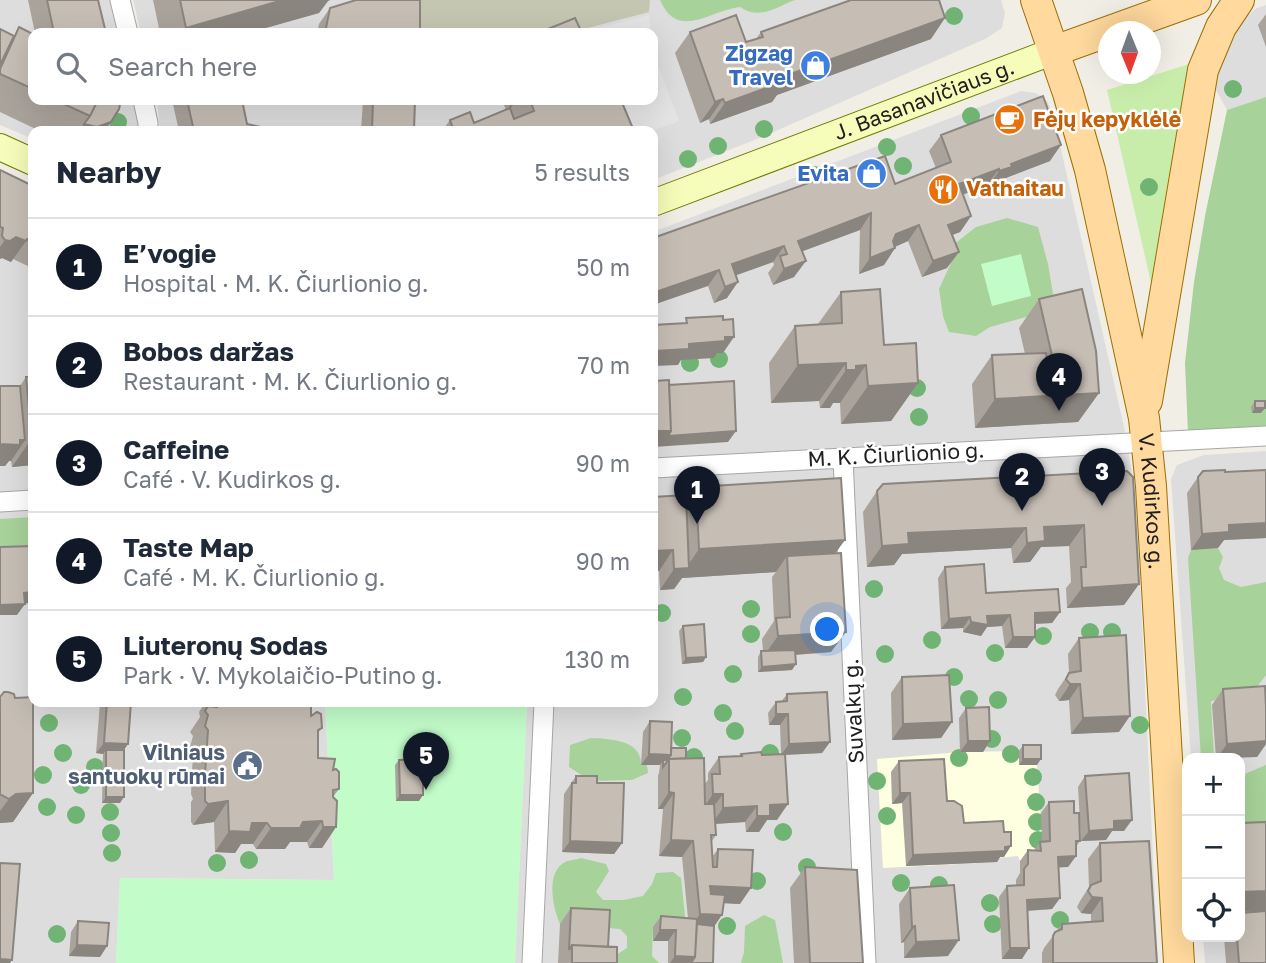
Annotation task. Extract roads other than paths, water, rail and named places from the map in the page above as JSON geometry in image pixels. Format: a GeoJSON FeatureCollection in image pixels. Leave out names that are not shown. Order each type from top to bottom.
{"type":"FeatureCollection","features":[{"type":"Feature","properties":{"kind":"main road","name":"V. Kudirkos g."},"geometry":{"type":"LineString","coordinates":[[1036,0],[1072,106],[1090,170],[1146,430],[1179,963]]}},
{"type":"Feature","properties":{"kind":"main road","name":"J. Basanavičiaus g."},"geometry":{"type":"LineString","coordinates":[[658,201],[1196,0]]}},
{"type":"Feature","properties":{"kind":"main road"},"geometry":{"type":"LineString","coordinates":[[1146,430],[1203,70],[1221,27],[1239,0]]}},
{"type":"Feature","properties":{"kind":"main road"},"geometry":{"type":"LineString","coordinates":[[0,147],[28,160]]}},
{"type":"Feature","properties":{"kind":"street"},"geometry":{"type":"LineString","coordinates":[[120,0],[127,28]]}},
{"type":"Feature","properties":{"kind":"street"},"geometry":{"type":"LineString","coordinates":[[144,105],[148,126]]}},
{"type":"Feature","properties":{"kind":"street","name":"M. K. Čiurlionio g."},"geometry":{"type":"LineString","coordinates":[[658,468],[843,458],[1146,430],[1266,436]]}},
{"type":"Feature","properties":{"kind":"street","name":"Suvalkų g."},"geometry":{"type":"LineString","coordinates":[[843,458],[866,963]]}},
{"type":"Feature","properties":{"kind":"street"},"geometry":{"type":"LineString","coordinates":[[0,502],[28,500]]}},
{"type":"Feature","properties":{"kind":"street"},"geometry":{"type":"LineString","coordinates":[[532,963],[544,707]]}},
{"type":"Feature","properties":{"kind":"place","name":"Zigzag Travel"},"geometry":{"type":"Point","coordinates":[816,66]}},
{"type":"Feature","properties":{"kind":"place","name":"Fėjų kepyklėlė"},"geometry":{"type":"Point","coordinates":[1010,120]}},
{"type":"Feature","properties":{"kind":"place","name":"Evita"},"geometry":{"type":"Point","coordinates":[872,174]}},
{"type":"Feature","properties":{"kind":"place","name":"Vathaitau"},"geometry":{"type":"Point","coordinates":[943,189]}},
{"type":"Feature","properties":{"kind":"place","name":"Taste Map"},"geometry":{"type":"Point","coordinates":[1059,411]}},
{"type":"Feature","properties":{"kind":"place","name":"Caffeine"},"geometry":{"type":"Point","coordinates":[1102,506]}},
{"type":"Feature","properties":{"kind":"place","name":"Bobos daržas"},"geometry":{"type":"Point","coordinates":[1022,511]}},
{"type":"Feature","properties":{"kind":"place","name":"E’vogie"},"geometry":{"type":"Point","coordinates":[697,524]}},
{"type":"Feature","properties":{"kind":"place","name":"Vilniaus santuokų rūmai"},"geometry":{"type":"Point","coordinates":[248,765]}},
{"type":"Feature","properties":{"kind":"place","name":"Liuteronų Sodas"},"geometry":{"type":"Point","coordinates":[426,790]}}]}
